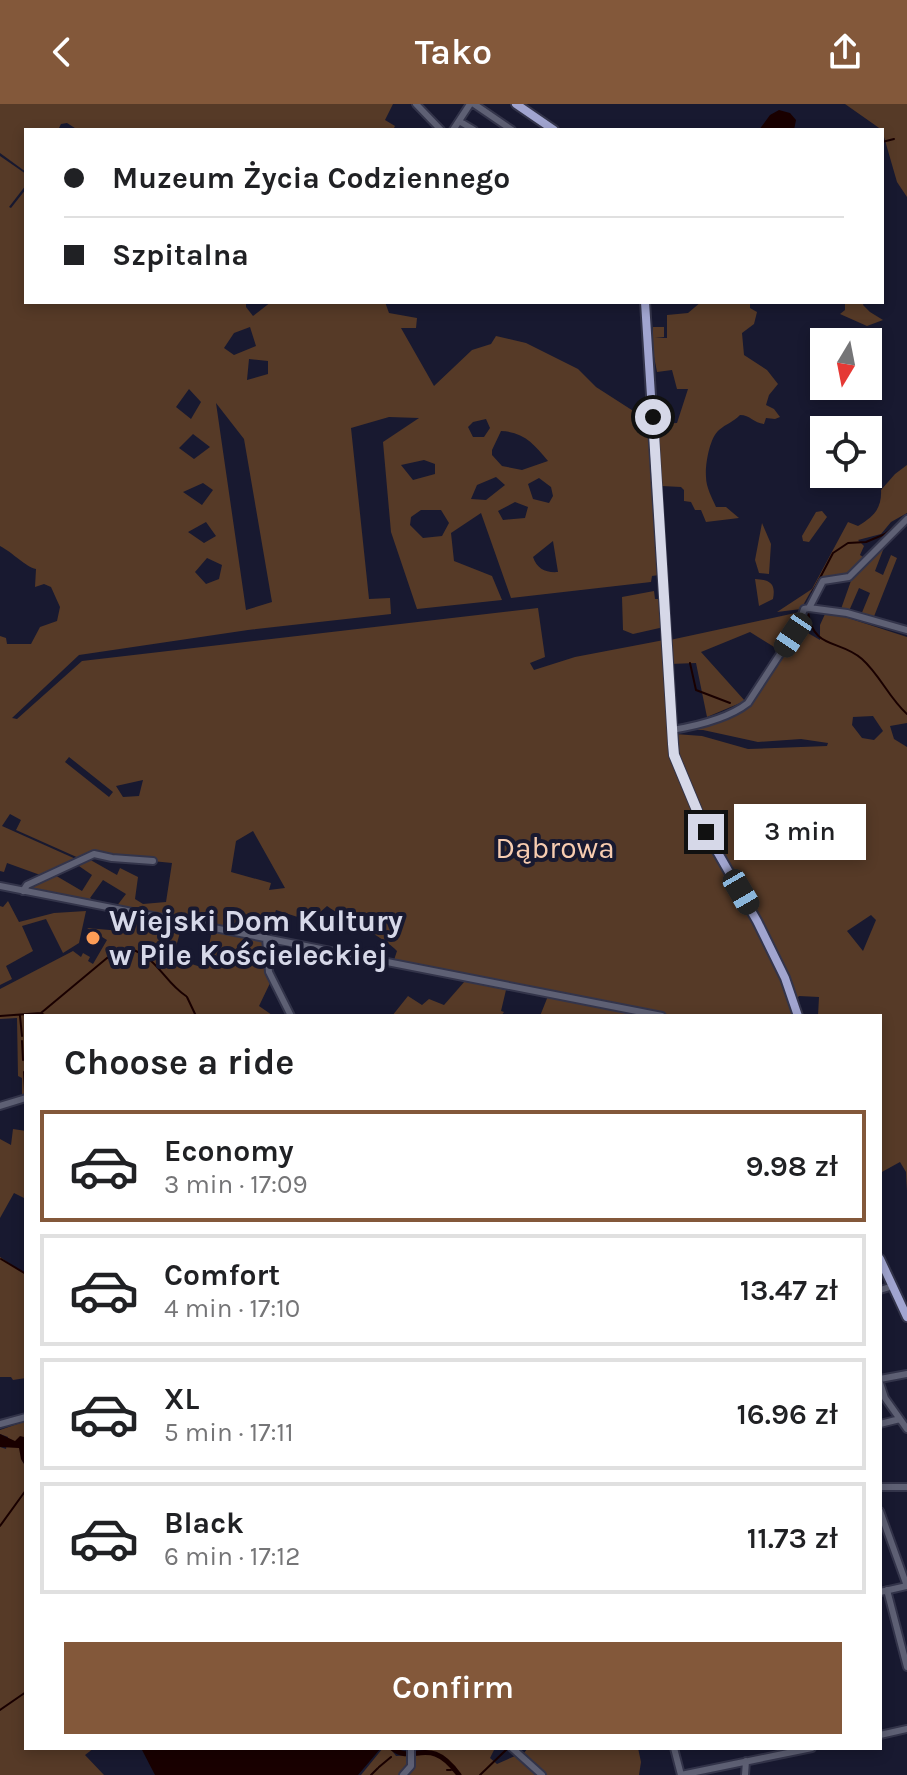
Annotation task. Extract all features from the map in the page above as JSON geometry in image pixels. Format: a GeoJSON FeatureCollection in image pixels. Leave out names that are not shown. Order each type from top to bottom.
{"type":"FeatureCollection","features":[{"type":"Feature","properties":{"kind":"main road"},"geometry":{"type":"LineString","coordinates":[[516,104],[551,128]]}},
{"type":"Feature","properties":{"kind":"main road"},"geometry":{"type":"LineString","coordinates":[[645,304],[674,755],[706,832],[771,948],[798,1014]]}},
{"type":"Feature","properties":{"kind":"main road"},"geometry":{"type":"LineString","coordinates":[[882,1263],[905,1306],[907,1317]]}},
{"type":"Feature","properties":{"kind":"street"},"geometry":{"type":"LineString","coordinates":[[416,104],[439,128]]}},
{"type":"Feature","properties":{"kind":"street"},"geometry":{"type":"LineString","coordinates":[[454,128],[472,104],[509,128]]}},
{"type":"Feature","properties":{"kind":"street"},"geometry":{"type":"LineString","coordinates":[[529,113],[536,104]]}},
{"type":"Feature","properties":{"kind":"street"},"geometry":{"type":"LineString","coordinates":[[459,121],[471,128]]}},
{"type":"Feature","properties":{"kind":"street"},"geometry":{"type":"LineString","coordinates":[[809,608],[823,581],[849,577],[907,519]]}},
{"type":"Feature","properties":{"kind":"street"},"geometry":{"type":"LineString","coordinates":[[672,730],[707,721],[748,703],[797,628],[804,609],[847,613],[907,630]]}},
{"type":"Feature","properties":{"kind":"street"},"geometry":{"type":"LineString","coordinates":[[23,891],[27,885],[94,854],[153,861]]}},
{"type":"Feature","properties":{"kind":"street"},"geometry":{"type":"LineString","coordinates":[[0,886],[652,1014]]}},
{"type":"Feature","properties":{"kind":"street"},"geometry":{"type":"LineString","coordinates":[[266,938],[269,972],[290,1014]]}},
{"type":"Feature","properties":{"kind":"street"},"geometry":{"type":"LineString","coordinates":[[0,1106],[24,1099]]}},
{"type":"Feature","properties":{"kind":"street"},"geometry":{"type":"LineString","coordinates":[[882,1289],[893,1286]]}},
{"type":"Feature","properties":{"kind":"street"},"geometry":{"type":"LineString","coordinates":[[882,1380],[907,1374]]}},
{"type":"Feature","properties":{"kind":"street"},"geometry":{"type":"LineString","coordinates":[[882,1393],[907,1429]]}},
{"type":"Feature","properties":{"kind":"street"},"geometry":{"type":"LineString","coordinates":[[0,1424],[24,1418]]}},
{"type":"Feature","properties":{"kind":"street"},"geometry":{"type":"LineString","coordinates":[[882,1424],[900,1419]]}},
{"type":"Feature","properties":{"kind":"street"},"geometry":{"type":"LineString","coordinates":[[882,1487],[907,1487]]}},
{"type":"Feature","properties":{"kind":"street"},"geometry":{"type":"LineString","coordinates":[[882,1517],[907,1586],[883,1591],[907,1667]]}},
{"type":"Feature","properties":{"kind":"street"},"geometry":{"type":"LineString","coordinates":[[882,1733],[907,1729]]}},
{"type":"Feature","properties":{"kind":"street"},"geometry":{"type":"LineString","coordinates":[[514,1750],[542,1775]]}},
{"type":"Feature","properties":{"kind":"street"},"geometry":{"type":"LineString","coordinates":[[675,1750],[681,1775],[802,1750]]}},
{"type":"Feature","properties":{"kind":"street"},"geometry":{"type":"LineString","coordinates":[[403,1775],[410,1769],[411,1751]]}},
{"type":"Feature","properties":{"kind":"street"},"geometry":{"type":"LineString","coordinates":[[745,1775],[746,1761]]}},
{"type":"Feature","properties":{"kind":"green space"},"geometry":{"type":"Polygon","coordinates":[[[0,104],[393,104],[385,120],[394,128],[75,128],[67,123],[59,128],[24,128],[24,171],[0,153],[0,104]]]}},
{"type":"Feature","properties":{"kind":"green space"},"geometry":{"type":"Polygon","coordinates":[[[845,104],[907,104],[907,197],[897,182],[884,128],[879,128],[845,104]]]}},
{"type":"Feature","properties":{"kind":"green space","name":"Dąbrowa"},"geometry":{"type":"Polygon","coordinates":[[[0,156],[24,173],[24,188],[9,207],[24,192],[24,304],[246,304],[253,316],[268,304],[386,304],[389,313],[417,318],[416,328],[401,328],[434,386],[472,350],[491,344],[496,336],[526,343],[578,369],[596,387],[652,423],[659,575],[652,576],[651,582],[511,598],[481,513],[451,533],[454,561],[492,576],[502,600],[417,609],[391,532],[383,442],[419,418],[389,417],[351,428],[369,599],[390,598],[391,614],[248,630],[79,655],[12,718],[17,719],[82,661],[538,608],[545,657],[530,663],[534,670],[575,657],[664,640],[671,755],[702,834],[739,894],[792,1001],[795,1014],[660,1014],[394,960],[397,951],[391,946],[327,906],[310,921],[276,910],[267,936],[116,907],[126,894],[103,880],[90,898],[96,903],[26,889],[53,874],[82,891],[92,875],[76,864],[87,858],[117,875],[120,868],[138,877],[135,899],[143,904],[166,902],[172,863],[112,857],[98,851],[90,852],[81,859],[16,830],[21,820],[10,814],[2,826],[78,860],[43,876],[7,863],[4,872],[0,871],[0,636],[6,638],[7,644],[31,644],[40,627],[57,621],[60,607],[51,587],[44,584],[35,587],[36,569],[0,546],[0,156]],[[250,327],[234,333],[224,348],[234,355],[256,346],[250,327]],[[249,359],[247,380],[268,374],[268,361],[249,359]],[[189,389],[176,407],[191,419],[201,402],[189,389]],[[216,403],[246,610],[272,602],[244,439],[216,403]],[[486,419],[473,422],[468,427],[473,437],[484,437],[490,428],[486,419]],[[501,431],[492,455],[502,466],[522,470],[548,461],[528,440],[501,431]],[[193,434],[179,448],[194,459],[210,447],[193,434]],[[424,460],[401,465],[413,480],[435,474],[435,464],[424,460]],[[496,477],[477,485],[471,499],[486,500],[505,485],[496,477]],[[539,478],[528,484],[533,499],[549,503],[553,496],[551,487],[539,478]],[[203,483],[183,492],[202,505],[213,490],[203,483]],[[515,502],[498,511],[503,520],[525,518],[528,507],[515,502]],[[421,510],[411,517],[410,525],[423,538],[442,536],[449,523],[441,510],[421,510]],[[206,522],[188,532],[204,543],[216,536],[206,522]],[[553,541],[533,557],[546,571],[558,572],[553,541]],[[207,558],[195,572],[206,584],[219,579],[222,565],[207,558]],[[69,757],[65,762],[109,797],[113,792],[69,757]],[[143,780],[116,786],[123,797],[139,796],[143,780]],[[253,831],[236,841],[231,872],[271,883],[269,890],[285,888],[253,831]]]}},
{"type":"Feature","properties":{"kind":"green space"},"geometry":{"type":"Polygon","coordinates":[[[699,304],[750,304],[750,308],[757,312],[754,324],[742,333],[744,355],[767,370],[778,384],[766,405],[780,417],[766,418],[764,424],[740,415],[716,433],[707,458],[707,485],[716,507],[726,507],[739,518],[706,522],[701,510],[695,510],[691,502],[684,501],[681,487],[662,486],[658,424],[677,423],[688,389],[677,389],[672,370],[657,372],[650,336],[653,337],[653,327],[664,327],[664,337],[655,338],[667,338],[667,315],[688,313],[699,304]]]}},
{"type":"Feature","properties":{"kind":"green space"},"geometry":{"type":"Polygon","coordinates":[[[845,304],[863,304],[883,320],[867,326],[840,314],[845,310],[845,304]]]}},
{"type":"Feature","properties":{"kind":"green space"},"geometry":{"type":"Polygon","coordinates":[[[907,465],[907,513],[891,522],[881,534],[858,540],[864,546],[860,555],[866,559],[848,575],[818,583],[801,609],[777,612],[812,589],[848,522],[858,526],[872,516],[880,502],[881,490],[907,465]]]}},
{"type":"Feature","properties":{"kind":"green space"},"geometry":{"type":"Polygon","coordinates":[[[822,511],[827,517],[809,542],[803,541],[802,536],[816,512],[822,511]]]}},
{"type":"Feature","properties":{"kind":"green space"},"geometry":{"type":"Polygon","coordinates":[[[762,523],[771,544],[769,574],[759,573],[755,560],[762,523]]]}},
{"type":"Feature","properties":{"kind":"green space"},"geometry":{"type":"Polygon","coordinates":[[[888,537],[875,571],[883,575],[891,555],[897,558],[873,619],[861,615],[870,593],[859,588],[849,611],[841,609],[852,578],[868,564],[888,537]]]}},
{"type":"Feature","properties":{"kind":"green space"},"geometry":{"type":"Polygon","coordinates":[[[755,579],[768,582],[774,589],[773,599],[759,606],[755,579]]]}},
{"type":"Feature","properties":{"kind":"green space"},"geometry":{"type":"Polygon","coordinates":[[[654,591],[655,599],[662,599],[664,627],[633,634],[623,630],[622,597],[654,591]]]}},
{"type":"Feature","properties":{"kind":"green space"},"geometry":{"type":"Polygon","coordinates":[[[800,612],[779,650],[750,632],[701,652],[745,701],[707,717],[696,663],[670,664],[670,640],[800,612]]]}},
{"type":"Feature","properties":{"kind":"green space"},"geometry":{"type":"Polygon","coordinates":[[[825,614],[845,617],[907,637],[907,723],[890,726],[894,739],[907,747],[907,1191],[906,1172],[900,1162],[882,1172],[882,1014],[818,1014],[819,997],[799,996],[796,1000],[707,831],[676,754],[675,734],[702,736],[748,749],[827,746],[828,743],[801,739],[758,742],[689,730],[739,714],[801,629],[820,640],[820,625],[825,614]],[[873,716],[853,717],[852,725],[862,738],[874,740],[883,731],[873,716]],[[871,915],[847,931],[863,951],[876,920],[871,915]]]}},
{"type":"Feature","properties":{"kind":"green space"},"geometry":{"type":"Polygon","coordinates":[[[8,901],[19,922],[54,913],[86,911],[79,943],[63,953],[46,919],[22,926],[33,951],[6,966],[12,979],[0,985],[0,906],[3,907],[8,901]]]}},
{"type":"Feature","properties":{"kind":"green space"},"geometry":{"type":"Polygon","coordinates":[[[123,912],[182,925],[173,958],[204,968],[212,931],[268,941],[263,948],[271,981],[259,1006],[271,1014],[24,1014],[22,1097],[22,1078],[18,1076],[17,1018],[0,1019],[0,989],[73,951],[81,957],[83,953],[90,957],[88,961],[93,964],[107,940],[87,928],[121,931],[123,912]]]}},
{"type":"Feature","properties":{"kind":"green space"},"geometry":{"type":"Polygon","coordinates":[[[465,981],[506,990],[502,1014],[394,1014],[408,996],[422,1005],[429,999],[444,1005],[465,981]]]}},
{"type":"Feature","properties":{"kind":"green space"},"geometry":{"type":"Polygon","coordinates":[[[548,996],[642,1014],[541,1014],[548,996]]]}},
{"type":"Feature","properties":{"kind":"green space"},"geometry":{"type":"Polygon","coordinates":[[[13,1129],[24,1131],[24,1198],[14,1193],[0,1218],[0,1139],[11,1145],[13,1129]]]}},
{"type":"Feature","properties":{"kind":"green space"},"geometry":{"type":"Polygon","coordinates":[[[0,1257],[24,1274],[24,1378],[0,1377],[0,1257]]]}},
{"type":"Feature","properties":{"kind":"green space"},"geometry":{"type":"Polygon","coordinates":[[[24,1422],[24,1461],[21,1459],[24,1464],[24,1750],[91,1750],[85,1755],[104,1775],[0,1775],[0,1447],[6,1449],[8,1437],[0,1434],[0,1430],[24,1422]]]}},
{"type":"Feature","properties":{"kind":"green space"},"geometry":{"type":"Polygon","coordinates":[[[381,1750],[392,1750],[396,1756],[410,1755],[411,1762],[400,1775],[361,1775],[381,1750]]]}},
{"type":"Feature","properties":{"kind":"green space"},"geometry":{"type":"Polygon","coordinates":[[[427,1750],[494,1750],[490,1758],[497,1764],[515,1756],[537,1775],[461,1775],[440,1755],[427,1750]]]}},
{"type":"Feature","properties":{"kind":"green space"},"geometry":{"type":"Polygon","coordinates":[[[526,1750],[638,1750],[641,1762],[639,1775],[547,1775],[524,1753],[526,1750]]]}},
{"type":"Feature","properties":{"kind":"green space"},"geometry":{"type":"Polygon","coordinates":[[[422,1753],[443,1758],[458,1775],[406,1775],[412,1755],[422,1753]]]}},
{"type":"Feature","properties":{"kind":"shaded area"},"geometry":{"type":"Polygon","coordinates":[[[779,110],[790,113],[796,120],[794,128],[760,128],[770,115],[779,110]]]}},
{"type":"Feature","properties":{"kind":"shaded area"},"geometry":{"type":"Polygon","coordinates":[[[0,1434],[15,1441],[20,1436],[24,1437],[24,1464],[19,1448],[0,1447],[0,1434]]]}},
{"type":"Feature","properties":{"kind":"shaded area"},"geometry":{"type":"Polygon","coordinates":[[[142,1750],[379,1750],[358,1775],[155,1775],[142,1750]]]}},
{"type":"Feature","properties":{"kind":"waterway"},"geometry":{"type":"LineString","coordinates":[[884,142],[894,139]]}},
{"type":"Feature","properties":{"kind":"waterway"},"geometry":{"type":"LineString","coordinates":[[812,593],[833,553],[848,543],[866,542],[885,534],[900,522]]}},
{"type":"Feature","properties":{"kind":"waterway"},"geometry":{"type":"LineString","coordinates":[[808,612],[815,633],[862,659],[907,714]]}},
{"type":"Feature","properties":{"kind":"waterway"},"geometry":{"type":"LineString","coordinates":[[690,663],[696,690],[730,703]]}},
{"type":"Feature","properties":{"kind":"waterway"},"geometry":{"type":"LineString","coordinates":[[131,949],[148,959],[186,996]]}},
{"type":"Feature","properties":{"kind":"waterway"},"geometry":{"type":"LineString","coordinates":[[41,1013],[107,958],[128,950]]}},
{"type":"Feature","properties":{"kind":"waterway"},"geometry":{"type":"LineString","coordinates":[[187,997],[195,1014]]}},
{"type":"Feature","properties":{"kind":"waterway"},"geometry":{"type":"LineString","coordinates":[[0,1016],[24,1014]]}},
{"type":"Feature","properties":{"kind":"waterway"},"geometry":{"type":"LineString","coordinates":[[27,1014],[43,1014]]}},
{"type":"Feature","properties":{"kind":"waterway"},"geometry":{"type":"LineString","coordinates":[[20,1016],[22,1036]]}},
{"type":"Feature","properties":{"kind":"waterway"},"geometry":{"type":"LineString","coordinates":[[22,1041],[23,1060]]}},
{"type":"Feature","properties":{"kind":"waterway"},"geometry":{"type":"LineString","coordinates":[[1,1259],[24,1273]]}},
{"type":"Feature","properties":{"kind":"waterway"},"geometry":{"type":"LineString","coordinates":[[0,1526],[24,1493]]}},
{"type":"Feature","properties":{"kind":"waterway"},"geometry":{"type":"LineString","coordinates":[[0,1710],[24,1693]]}},
{"type":"Feature","properties":{"kind":"waterway"},"geometry":{"type":"LineString","coordinates":[[395,1750],[439,1756],[459,1775]]}},
{"type":"Feature","properties":{"kind":"waterway"},"geometry":{"type":"LineString","coordinates":[[480,1775],[506,1750]]}},
{"type":"Feature","properties":{"kind":"waterway"},"geometry":{"type":"LineString","coordinates":[[519,1750],[527,1757]]}},
{"type":"Feature","properties":{"kind":"waterway"},"geometry":{"type":"LineString","coordinates":[[379,1767],[391,1757]]}},
{"type":"Feature","properties":{"kind":"waterway"},"geometry":{"type":"LineString","coordinates":[[371,1775],[378,1768]]}},
{"type":"Feature","properties":{"kind":"place","name":"Wiejski Dom Kultury w Pile Kościeleckiej"},"geometry":{"type":"Point","coordinates":[93,938]}},
{"type":"Feature","properties":{"kind":"route"},"geometry":{"type":"LineString","coordinates":[[653,417],[674,755],[706,832]]}}]}
